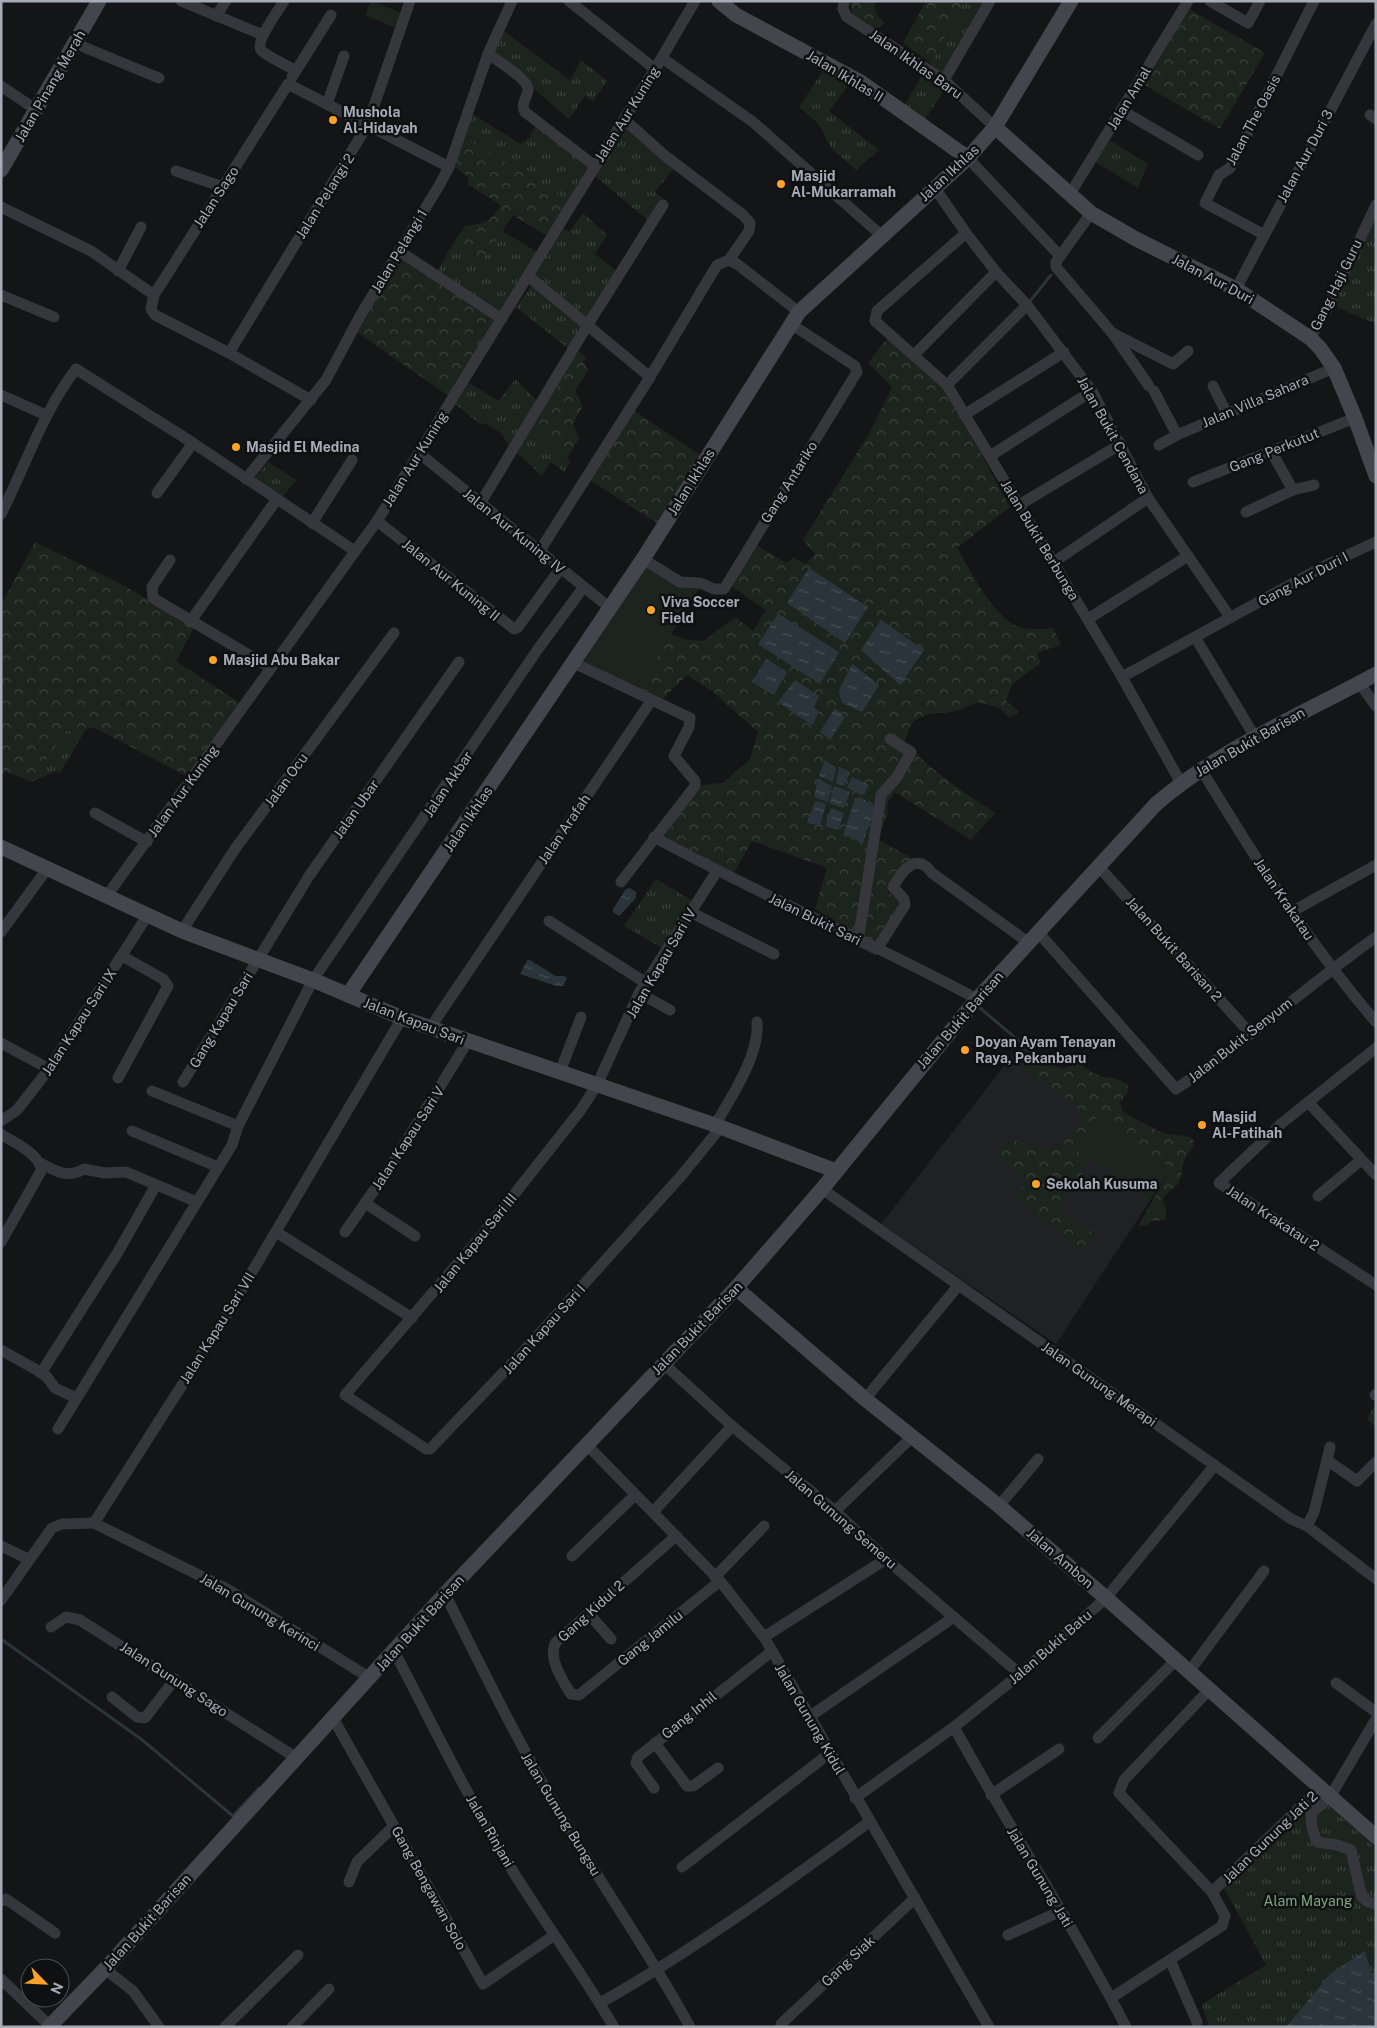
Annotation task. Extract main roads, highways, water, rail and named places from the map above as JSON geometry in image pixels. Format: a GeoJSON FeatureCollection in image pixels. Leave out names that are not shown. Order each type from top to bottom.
{"type":"FeatureCollection","features":[{"type":"Feature","properties":{"kind":"water"},"geometry":{"type":"Polygon","coordinates":[[[809,568],[868,607],[845,643],[787,603],[809,568]]]}},
{"type":"Feature","properties":{"kind":"water"},"geometry":{"type":"Polygon","coordinates":[[[778,614],[839,652],[820,684],[758,644],[778,614]]]}},
{"type":"Feature","properties":{"kind":"water"},"geometry":{"type":"Polygon","coordinates":[[[881,620],[924,650],[900,685],[861,650],[881,620]]]}},
{"type":"Feature","properties":{"kind":"water"},"geometry":{"type":"Polygon","coordinates":[[[766,659],[787,672],[774,695],[752,682],[766,659]]]}},
{"type":"Feature","properties":{"kind":"water"},"geometry":{"type":"Polygon","coordinates":[[[852,664],[879,685],[862,712],[842,703],[839,690],[852,664]]]}},
{"type":"Feature","properties":{"kind":"water"},"geometry":{"type":"Polygon","coordinates":[[[795,680],[819,696],[814,707],[819,712],[812,725],[778,702],[795,680]]]}},
{"type":"Feature","properties":{"kind":"water"},"geometry":{"type":"Polygon","coordinates":[[[835,708],[845,717],[830,740],[820,732],[835,708]]]}},
{"type":"Feature","properties":{"kind":"water"},"geometry":{"type":"Polygon","coordinates":[[[825,760],[836,768],[833,782],[819,776],[825,760]]]}},
{"type":"Feature","properties":{"kind":"water"},"geometry":{"type":"Polygon","coordinates":[[[839,767],[850,772],[844,786],[836,783],[839,767]]]}},
{"type":"Feature","properties":{"kind":"water"},"geometry":{"type":"Polygon","coordinates":[[[852,777],[869,785],[864,795],[847,788],[852,777]]]}},
{"type":"Feature","properties":{"kind":"water"},"geometry":{"type":"Polygon","coordinates":[[[818,779],[832,786],[828,802],[814,797],[818,779]]]}},
{"type":"Feature","properties":{"kind":"water"},"geometry":{"type":"Polygon","coordinates":[[[834,786],[850,792],[844,808],[829,803],[834,786]]]}},
{"type":"Feature","properties":{"kind":"water"},"geometry":{"type":"Polygon","coordinates":[[[861,797],[875,809],[862,845],[854,838],[843,836],[855,798],[861,797]]]}},
{"type":"Feature","properties":{"kind":"water"},"geometry":{"type":"Polygon","coordinates":[[[815,801],[826,804],[820,825],[807,823],[815,801]]]}},
{"type":"Feature","properties":{"kind":"water"},"geometry":{"type":"Polygon","coordinates":[[[831,808],[844,813],[838,830],[825,826],[831,808]]]}},
{"type":"Feature","properties":{"kind":"water"},"geometry":{"type":"Polygon","coordinates":[[[630,888],[636,892],[636,898],[619,916],[613,912],[613,909],[626,889],[630,888]]]}},
{"type":"Feature","properties":{"kind":"water"},"geometry":{"type":"Polygon","coordinates":[[[528,959],[556,976],[567,978],[563,986],[556,986],[520,974],[528,959]]]}},
{"type":"Feature","properties":{"kind":"water"},"geometry":{"type":"Polygon","coordinates":[[[1365,1951],[1371,1973],[1376,1972],[1376,2027],[1286,2027],[1330,1974],[1365,1951]]]}},
{"type":"Feature","properties":{"kind":"waterway"},"geometry":{"type":"LineString","coordinates":[[1031,300],[1051,275]]}},
{"type":"Feature","properties":{"kind":"waterway"},"geometry":{"type":"LineString","coordinates":[[858,945],[875,953]]}},
{"type":"Feature","properties":{"kind":"waterway"},"geometry":{"type":"LineString","coordinates":[[980,1008],[1019,1041]]}},
{"type":"Feature","properties":{"kind":"waterway"},"geometry":{"type":"LineString","coordinates":[[1,1639],[141,1739],[233,1816],[259,1788]]}},
{"type":"Feature","properties":{"kind":"place","name":"Mushola Al-Hidayah"},"geometry":{"type":"Point","coordinates":[333,120]}},
{"type":"Feature","properties":{"kind":"place","name":"Masjid Al-Mukarramah"},"geometry":{"type":"Point","coordinates":[781,184]}},
{"type":"Feature","properties":{"kind":"place","name":"Masjid El Medina"},"geometry":{"type":"Point","coordinates":[236,447]}},
{"type":"Feature","properties":{"kind":"place","name":"Viva Soccer Field"},"geometry":{"type":"Point","coordinates":[651,610]}},
{"type":"Feature","properties":{"kind":"place","name":"Masjid Abu Bakar"},"geometry":{"type":"Point","coordinates":[213,660]}},
{"type":"Feature","properties":{"kind":"place","name":"Doyan Ayam Tenayan Raya, Pekanbaru"},"geometry":{"type":"Point","coordinates":[965,1050]}},
{"type":"Feature","properties":{"kind":"place","name":"Masjid Al-Fatihah"},"geometry":{"type":"Point","coordinates":[1202,1125]}},
{"type":"Feature","properties":{"kind":"place","name":"Sekolah Kusuma"},"geometry":{"type":"Point","coordinates":[1036,1184]}},
{"type":"Feature","properties":{"kind":"park label","name":"Alam Mayang"},"geometry":{"type":"Point","coordinates":[1308,1901]}}]}
